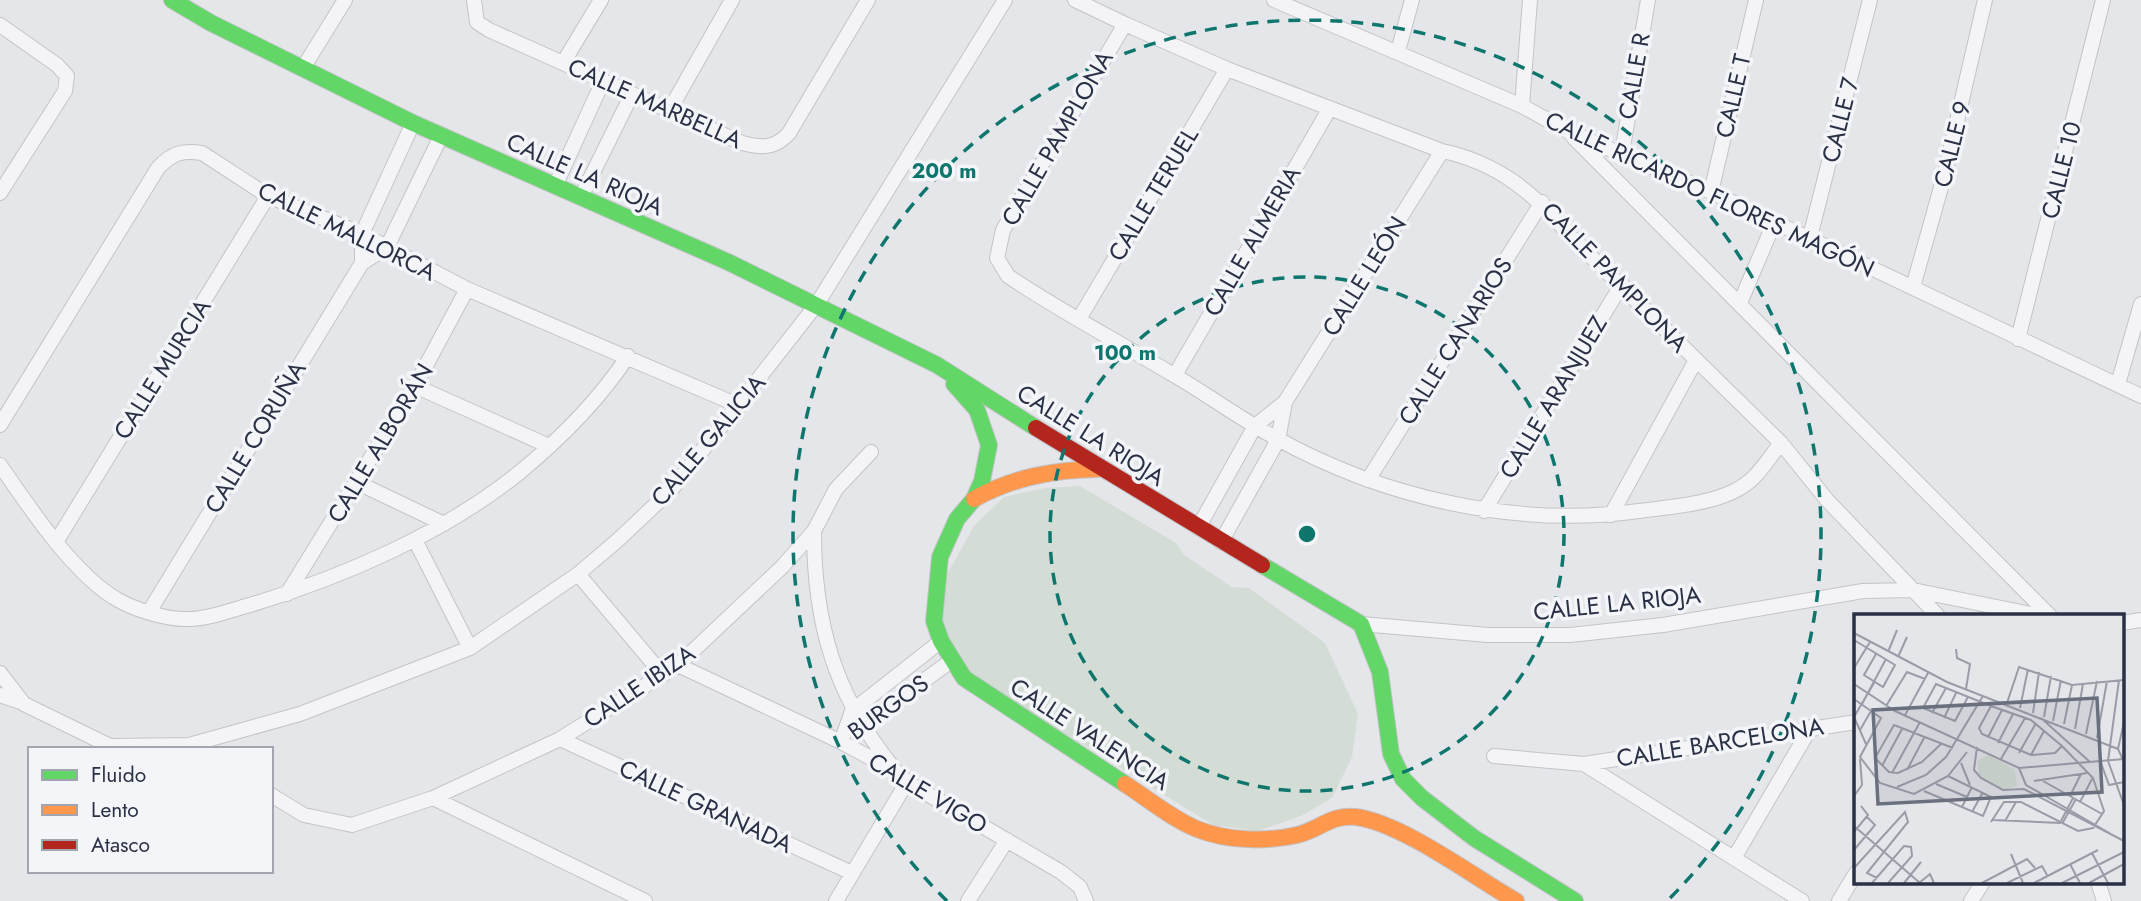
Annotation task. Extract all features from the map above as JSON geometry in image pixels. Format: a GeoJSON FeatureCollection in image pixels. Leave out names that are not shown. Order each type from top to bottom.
{"type":"FeatureCollection","features":[{"type":"Feature","properties":{"kind":"street","name":"CALLE LA RIOJA"},"geometry":{"type":"LineString","coordinates":[[172,0],[211,23],[413,123],[817,304],[937,365],[1099,469],[1361,624],[1488,635],[1570,635],[1663,625],[1863,592],[1913,590],[2031,614]]}},
{"type":"Feature","properties":{"kind":"street"},"geometry":{"type":"LineString","coordinates":[[303,68],[345,0]]}},
{"type":"Feature","properties":{"kind":"street","name":"CALLE MARBELLA"},"geometry":{"type":"LineString","coordinates":[[474,0],[473,11],[477,22],[742,143],[772,147],[789,133],[868,0]]}},
{"type":"Feature","properties":{"kind":"street"},"geometry":{"type":"LineString","coordinates":[[564,63],[601,0]]}},
{"type":"Feature","properties":{"kind":"street"},"geometry":{"type":"LineString","coordinates":[[669,111],[732,0]]}},
{"type":"Feature","properties":{"kind":"street","name":"CALLE GALICIA"},"geometry":{"type":"LineString","coordinates":[[0,695],[110,746],[192,747],[300,713],[470,648],[578,574],[672,489],[740,406],[817,304],[1005,0]]}},
{"type":"Feature","properties":{"kind":"street"},"geometry":{"type":"LineString","coordinates":[[1075,0],[1125,24]]}},
{"type":"Feature","properties":{"kind":"street"},"geometry":{"type":"LineString","coordinates":[[1398,51],[1412,0]]}},
{"type":"Feature","properties":{"kind":"street"},"geometry":{"type":"LineString","coordinates":[[1522,106],[1530,0]]}},
{"type":"Feature","properties":{"kind":"street","name":"CALLE R"},"geometry":{"type":"LineString","coordinates":[[1622,153],[1648,0]]}},
{"type":"Feature","properties":{"kind":"street","name":"CALLE T"},"geometry":{"type":"LineString","coordinates":[[1711,192],[1756,0]]}},
{"type":"Feature","properties":{"kind":"street","name":"CALLE 7"},"geometry":{"type":"LineString","coordinates":[[1809,241],[1870,0]]}},
{"type":"Feature","properties":{"kind":"street","name":"CALLE 9"},"geometry":{"type":"LineString","coordinates":[[1913,287],[1945,173],[1985,0]]}},
{"type":"Feature","properties":{"kind":"street","name":"CALLE 10"},"geometry":{"type":"LineString","coordinates":[[2018,339],[2104,0]]}},
{"type":"Feature","properties":{"kind":"street","name":"CALLE RICARDO FLORES MAGÓN"},"geometry":{"type":"LineString","coordinates":[[1278,1],[1398,51],[1522,106],[1569,132],[1711,192],[1809,241],[1913,287],[2141,396]]}},
{"type":"Feature","properties":{"kind":"street","name":"CALLE PAMPLONA"},"geometry":{"type":"LineString","coordinates":[[1781,443],[1754,478],[1735,490],[1670,507],[1611,515],[1485,511],[1368,480],[1278,440],[1175,375],[1007,276],[997,258],[1003,230],[1125,24],[1227,69],[1442,150],[1469,156],[1500,172],[1542,202],[1569,235],[1622,284],[1781,443],[1827,500],[1913,590]]}},
{"type":"Feature","properties":{"kind":"street"},"geometry":{"type":"LineString","coordinates":[[0,25],[57,65],[66,76],[65,91],[0,193]]}},
{"type":"Feature","properties":{"kind":"street","name":"CALLE TERUEL"},"geometry":{"type":"LineString","coordinates":[[1079,319],[1227,69]]}},
{"type":"Feature","properties":{"kind":"street"},"geometry":{"type":"LineString","coordinates":[[555,186],[603,81]]}},
{"type":"Feature","properties":{"kind":"street"},"geometry":{"type":"LineString","coordinates":[[581,197],[632,94]]}},
{"type":"Feature","properties":{"kind":"street","name":"CALLE ALMERIA"},"geometry":{"type":"LineString","coordinates":[[1175,375],[1330,108]]}},
{"type":"Feature","properties":{"kind":"street"},"geometry":{"type":"LineString","coordinates":[[362,263],[362,234],[413,123]]}},
{"type":"Feature","properties":{"kind":"street"},"geometry":{"type":"LineString","coordinates":[[1569,132],[2048,614]]}},
{"type":"Feature","properties":{"kind":"street"},"geometry":{"type":"LineString","coordinates":[[387,247],[441,136]]}},
{"type":"Feature","properties":{"kind":"street","name":"CALLE LEÓN"},"geometry":{"type":"LineString","coordinates":[[1198,528],[1255,426],[1285,402],[1442,150]]}},
{"type":"Feature","properties":{"kind":"street","name":"CALLE MALLORCA"},"geometry":{"type":"LineString","coordinates":[[0,425],[167,159],[181,152],[202,153],[268,196],[362,234],[467,289],[740,406]]}},
{"type":"Feature","properties":{"kind":"street","name":"CALLE MURCIA"},"geometry":{"type":"LineString","coordinates":[[56,542],[268,196]]}},
{"type":"Feature","properties":{"kind":"street","name":"CALLE CANARIOS"},"geometry":{"type":"LineString","coordinates":[[1368,480],[1542,202]]}},
{"type":"Feature","properties":{"kind":"street"},"geometry":{"type":"LineString","coordinates":[[1740,303],[1774,223]]}},
{"type":"Feature","properties":{"kind":"street","name":"CALLE CORUÑA"},"geometry":{"type":"LineString","coordinates":[[149,612],[362,263],[387,247]]}},
{"type":"Feature","properties":{"kind":"street","name":"CALLE ARANJUEZ"},"geometry":{"type":"LineString","coordinates":[[1485,511],[1622,284]]}},
{"type":"Feature","properties":{"kind":"street","name":"CALLE ALBORÁN"},"geometry":{"type":"LineString","coordinates":[[287,594],[358,483],[415,386],[467,289]]}},
{"type":"Feature","properties":{"kind":"street"},"geometry":{"type":"LineString","coordinates":[[2118,384],[2141,304]]}},
{"type":"Feature","properties":{"kind":"street"},"geometry":{"type":"LineString","coordinates":[[0,464],[56,542],[117,600],[149,612],[187,620],[287,594],[415,540],[444,524],[519,473],[549,446],[609,384],[628,356]]}},
{"type":"Feature","properties":{"kind":"street"},"geometry":{"type":"LineString","coordinates":[[1611,515],[1696,360]]}},
{"type":"Feature","properties":{"kind":"street","name":"CALLE VALENCIA"},"geometry":{"type":"LineString","coordinates":[[937,365],[977,410],[987,433],[987,468],[974,499],[957,519],[940,556],[936,577],[934,621],[940,641],[964,678],[992,699],[1197,828],[1249,839],[1280,839],[1306,833],[1333,817],[1357,817],[1395,830],[1447,858],[1516,901]]}},
{"type":"Feature","properties":{"kind":"street"},"geometry":{"type":"LineString","coordinates":[[415,386],[549,446]]}},
{"type":"Feature","properties":{"kind":"street","name":"CALLE LEÓN"},"geometry":{"type":"LineString","coordinates":[[1221,542],[1278,440],[1285,402]]}},
{"type":"Feature","properties":{"kind":"street","name":"CALLE IBIZA"},"geometry":{"type":"LineString","coordinates":[[273,796],[304,815],[352,825],[433,798],[560,738],[678,665],[782,567],[814,531],[836,489],[872,452]]}},
{"type":"Feature","properties":{"kind":"street"},"geometry":{"type":"LineString","coordinates":[[974,499],[1011,479],[1030,474],[1099,469]]}},
{"type":"Feature","properties":{"kind":"street"},"geometry":{"type":"LineString","coordinates":[[358,483],[444,524]]}},
{"type":"Feature","properties":{"kind":"street","name":"CALLE IBIZA"},"geometry":{"type":"LineString","coordinates":[[814,531],[814,570],[826,644],[852,710],[902,777]]}},
{"type":"Feature","properties":{"kind":"street"},"geometry":{"type":"LineString","coordinates":[[415,540],[470,648]]}},
{"type":"Feature","properties":{"kind":"street"},"geometry":{"type":"LineString","coordinates":[[578,574],[663,675]]}},
{"type":"Feature","properties":{"kind":"street"},"geometry":{"type":"LineString","coordinates":[[1913,590],[1936,614]]}},
{"type":"Feature","properties":{"kind":"street"},"geometry":{"type":"LineString","coordinates":[[1361,624],[1376,657],[1385,691],[1386,723],[1394,767],[1419,796],[1462,830],[1575,901]]}},
{"type":"Feature","properties":{"kind":"street","name":"BURGOS"},"geometry":{"type":"LineString","coordinates":[[841,742],[852,710],[940,641]]}},
{"type":"Feature","properties":{"kind":"street","name":"BURGOS"},"geometry":{"type":"LineString","coordinates":[[841,742],[951,661]]}},
{"type":"Feature","properties":{"kind":"street","name":"CALLE VIGO"},"geometry":{"type":"LineString","coordinates":[[678,665],[841,742],[902,777],[1061,872],[1080,887],[1086,901]]}},
{"type":"Feature","properties":{"kind":"street"},"geometry":{"type":"LineString","coordinates":[[0,673],[24,704]]}},
{"type":"Feature","properties":{"kind":"street","name":"CALLE BARCELONA"},"geometry":{"type":"LineString","coordinates":[[1494,757],[1584,764],[1854,722]]}},
{"type":"Feature","properties":{"kind":"street"},"geometry":{"type":"LineString","coordinates":[[1734,858],[1811,727]]}},
{"type":"Feature","properties":{"kind":"street","name":"CALLE GRANADA"},"geometry":{"type":"LineString","coordinates":[[560,738],[852,873]]}},
{"type":"Feature","properties":{"kind":"street","name":"CALLE BARCELONA"},"geometry":{"type":"LineString","coordinates":[[1584,764],[1802,901]]}},
{"type":"Feature","properties":{"kind":"street"},"geometry":{"type":"LineString","coordinates":[[835,901],[902,777]]}},
{"type":"Feature","properties":{"kind":"street"},"geometry":{"type":"LineString","coordinates":[[433,798],[645,901]]}},
{"type":"Feature","properties":{"kind":"street"},"geometry":{"type":"LineString","coordinates":[[1447,858],[1462,830]]}},
{"type":"Feature","properties":{"kind":"street"},"geometry":{"type":"LineString","coordinates":[[968,901],[1006,840]]}},
{"type":"Feature","properties":{"kind":"street"},"geometry":{"type":"LineString","coordinates":[[1839,901],[1854,876]]}},
{"type":"Feature","properties":{"kind":"street"},"geometry":{"type":"LineString","coordinates":[[1971,901],[1982,884]]}},
{"type":"Feature","properties":{"kind":"street"},"geometry":{"type":"LineString","coordinates":[[2099,884],[2104,901]]}},
{"type":"Feature","properties":{"kind":"shaded area"},"geometry":{"type":"Polygon","coordinates":[[[1080,486],[1176,543],[1184,555],[1232,587],[1249,588],[1325,643],[1358,714],[1352,757],[1332,798],[1301,816],[1258,831],[1213,825],[965,672],[939,626],[946,576],[974,526],[1004,497],[1045,488],[1080,486]]]}},
{"type":"Feature","properties":{"kind":"traffic: fast"},"geometry":{"type":"LineString","coordinates":[[172,0],[211,23],[413,123],[728,262],[937,365],[1036,428]]}},
{"type":"Feature","properties":{"kind":"traffic: fast"},"geometry":{"type":"LineString","coordinates":[[954,384],[977,410],[989,445],[982,481],[974,499],[957,519],[940,557],[934,621],[941,641],[964,678],[1125,784]]}},
{"type":"Feature","properties":{"kind":"traffic: fast"},"geometry":{"type":"LineString","coordinates":[[1262,565],[1361,624],[1380,672],[1391,754],[1403,779],[1422,798],[1474,838],[1575,901]]}},
{"type":"Feature","properties":{"kind":"traffic: slow"},"geometry":{"type":"LineString","coordinates":[[974,499],[1004,485],[1034,476],[1098,469]]}},
{"type":"Feature","properties":{"kind":"traffic: slow"},"geometry":{"type":"LineString","coordinates":[[1125,784],[1188,825],[1208,833],[1233,838],[1285,837],[1305,833],[1332,820],[1347,817],[1374,821],[1438,852],[1516,901]]}},
{"type":"Feature","properties":{"kind":"traffic: jam"},"geometry":{"type":"LineString","coordinates":[[1036,428],[1262,565]]}}]}
